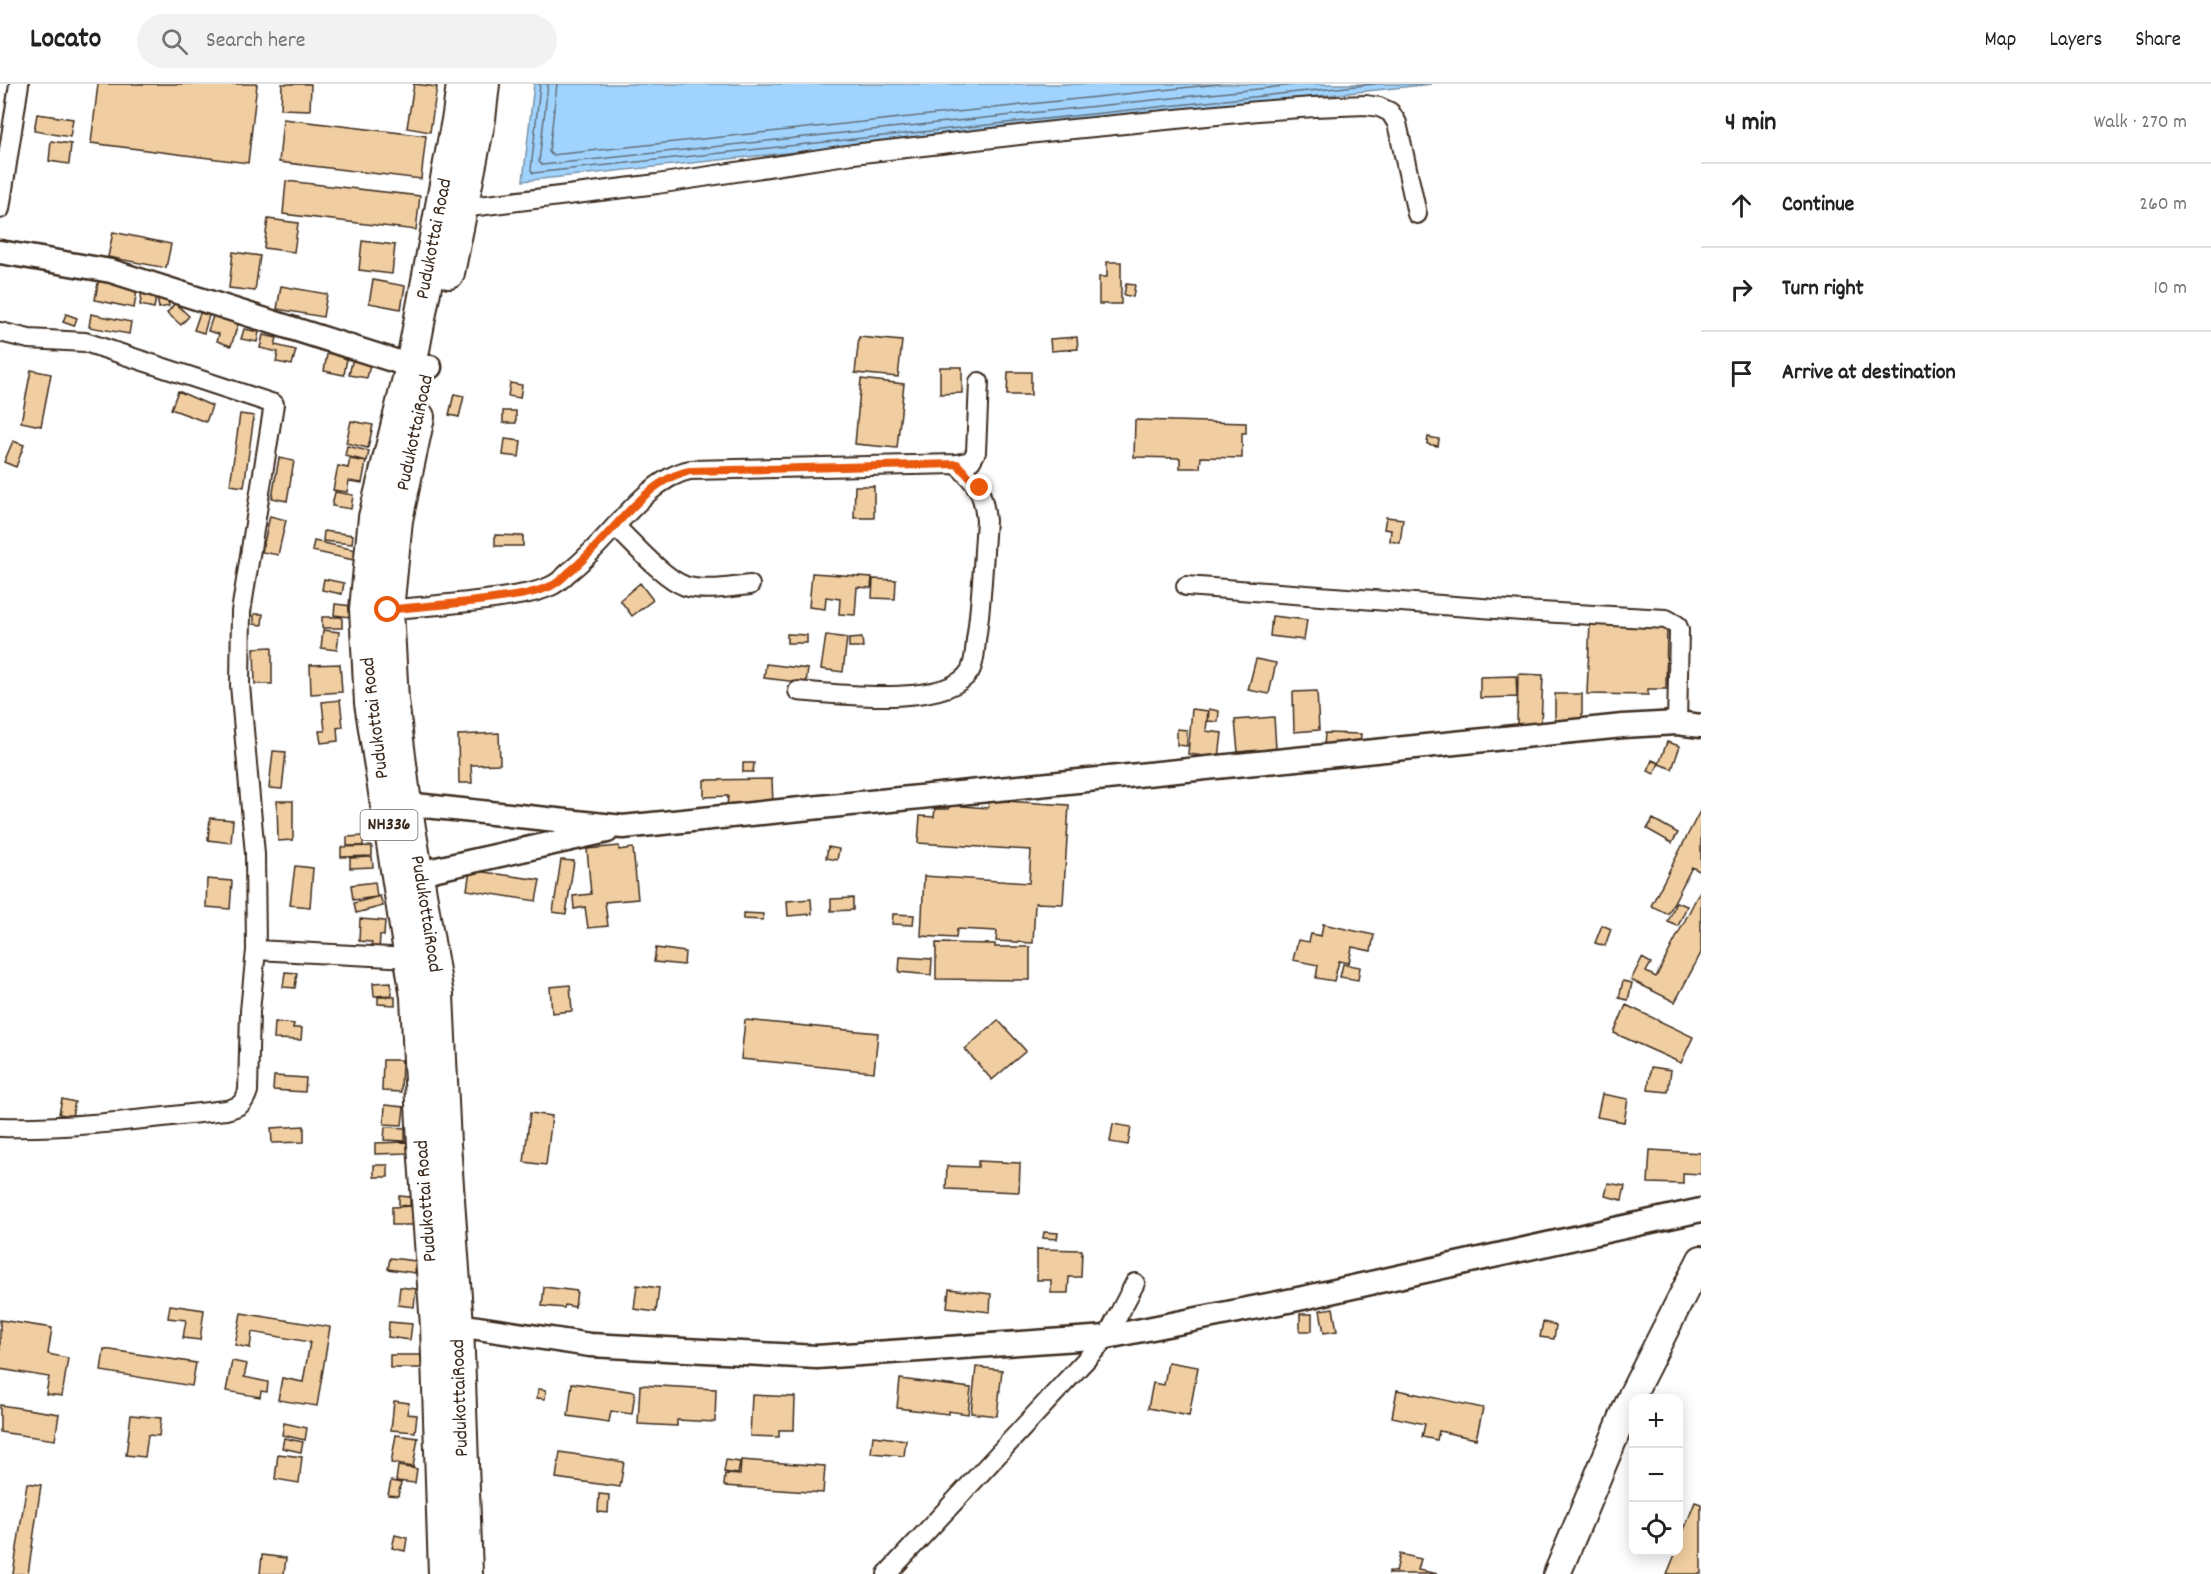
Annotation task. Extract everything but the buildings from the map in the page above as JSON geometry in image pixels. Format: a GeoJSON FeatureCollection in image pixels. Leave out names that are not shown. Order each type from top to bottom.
{"type":"FeatureCollection","features":[{"type":"Feature","properties":{"kind":"highway","name":"Pudukottai Road"},"geometry":{"type":"LineString","coordinates":[[444,1574],[447,1326],[423,1145],[416,997],[370,702],[365,609],[374,517],[420,366],[457,196],[462,84]]}},
{"type":"Feature","properties":{"kind":"highway","name":"NH336"},"geometry":{"type":"LineString","coordinates":[[457,196],[480,119],[484,84]]}},
{"type":"Feature","properties":{"kind":"highway","name":"PudukottaiRoad"},"geometry":{"type":"LineString","coordinates":[[420,366],[397,520],[388,610],[393,700],[406,804],[438,995],[445,1144],[447,1326],[467,1574]]}},
{"type":"Feature","properties":{"kind":"main road"},"geometry":{"type":"LineString","coordinates":[[1557,1574],[1632,1395],[1701,1259]]}},
{"type":"Feature","properties":{"kind":"street"},"geometry":{"type":"LineString","coordinates":[[0,209],[19,84]]}},
{"type":"Feature","properties":{"kind":"street"},"geometry":{"type":"LineString","coordinates":[[457,196],[657,184],[854,154],[1063,130],[1258,111],[1366,105],[1390,112],[1397,123],[1417,214]]}},
{"type":"Feature","properties":{"kind":"street"},"geometry":{"type":"LineString","coordinates":[[0,252],[111,271],[420,366]]}},
{"type":"Feature","properties":{"kind":"street"},"geometry":{"type":"LineString","coordinates":[[0,332],[29,339],[85,342],[274,404],[241,612],[240,685],[255,854],[256,950],[250,1011],[248,1091],[244,1101],[237,1107],[78,1125],[40,1128],[0,1127]]}},
{"type":"Feature","properties":{"kind":"street"},"geometry":{"type":"LineString","coordinates":[[388,610],[525,595],[553,585],[584,561],[615,526],[667,477],[678,473],[957,464],[971,461],[976,452],[979,382]]}},
{"type":"Feature","properties":{"kind":"street"},"geometry":{"type":"LineString","coordinates":[[798,691],[891,697],[932,692],[963,680],[969,672],[973,664],[978,628],[986,521],[980,488],[957,464]]}},
{"type":"Feature","properties":{"kind":"street"},"geometry":{"type":"LineString","coordinates":[[615,526],[672,580],[686,587],[750,585]]}},
{"type":"Feature","properties":{"kind":"street"},"geometry":{"type":"LineString","coordinates":[[1186,586],[1522,611],[1666,619],[1677,625],[1679,630],[1677,723]]}},
{"type":"Feature","properties":{"kind":"street"},"geometry":{"type":"LineString","coordinates":[[419,873],[623,827],[1623,726],[1677,723],[1701,726]]}},
{"type":"Feature","properties":{"kind":"street"},"geometry":{"type":"LineString","coordinates":[[406,804],[623,827]]}},
{"type":"Feature","properties":{"kind":"street"},"geometry":{"type":"LineString","coordinates":[[256,950],[410,958]]}},
{"type":"Feature","properties":{"kind":"street"},"geometry":{"type":"LineString","coordinates":[[447,1326],[590,1345],[818,1358],[1107,1337],[1303,1298],[1701,1210]]}},
{"type":"Feature","properties":{"kind":"street"},"geometry":{"type":"LineString","coordinates":[[887,1574],[1107,1337],[1135,1283]]}},
{"type":"Feature","properties":{"kind":"water"},"geometry":{"type":"Polygon","coordinates":[[[534,84],[1432,84],[523,181],[534,84]]]}},
{"type":"Feature","properties":{"kind":"route"},"geometry":{"type":"LineString","coordinates":[[388,610],[525,595],[553,585],[584,561],[615,526],[667,477],[678,473],[957,464],[980,488]]}}]}
